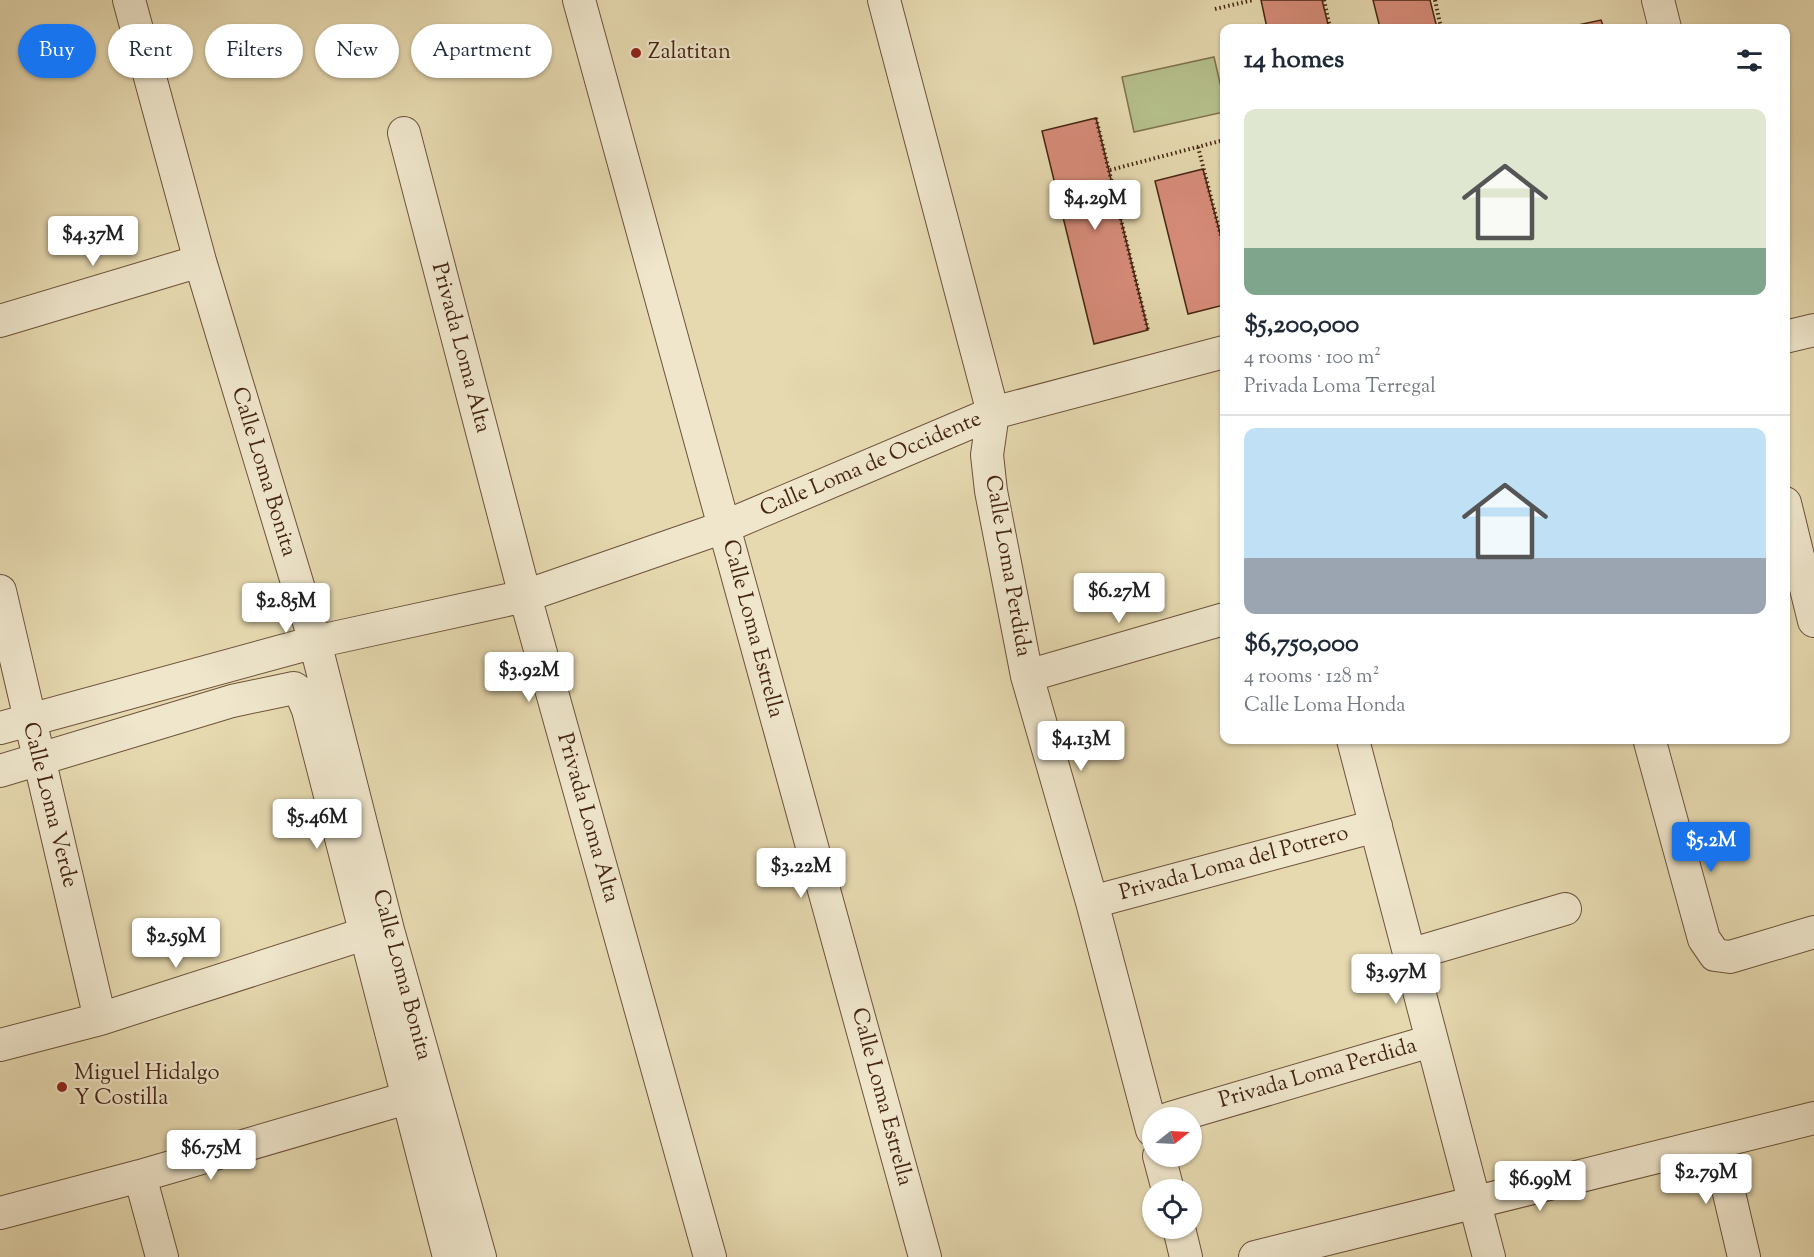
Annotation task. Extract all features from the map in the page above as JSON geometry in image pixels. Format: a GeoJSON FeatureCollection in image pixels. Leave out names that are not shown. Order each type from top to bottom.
{"type":"FeatureCollection","features":[{"type":"Feature","properties":{"kind":"street","name":"Calle Loma Bonita"},"geometry":{"type":"LineString","coordinates":[[129,0],[200,261],[315,642],[388,930],[480,1257]]}},
{"type":"Feature","properties":{"kind":"street","name":"Calle Loma Estrella"},"geometry":{"type":"LineString","coordinates":[[579,0],[925,1257]]}},
{"type":"Feature","properties":{"kind":"street","name":"Calle Loma Perdida"},"geometry":{"type":"LineString","coordinates":[[884,0],[993,413],[987,455],[991,491],[1027,676],[1151,1107]]}},
{"type":"Feature","properties":{"kind":"street"},"geometry":{"type":"LineString","coordinates":[[1658,0],[1664,24]]}},
{"type":"Feature","properties":{"kind":"street","name":"Privada Loma Alta"},"geometry":{"type":"LineString","coordinates":[[404,133],[525,596],[710,1257]]}},
{"type":"Feature","properties":{"kind":"street"},"geometry":{"type":"LineString","coordinates":[[0,321],[200,261]]}},
{"type":"Feature","properties":{"kind":"street"},"geometry":{"type":"LineString","coordinates":[[1790,336],[1814,330]]}},
{"type":"Feature","properties":{"kind":"street","name":"Calle Loma de Occidente"},"geometry":{"type":"LineString","coordinates":[[14,724],[315,642],[525,596],[724,527],[993,413],[1220,353]]}},
{"type":"Feature","properties":{"kind":"street"},"geometry":{"type":"LineString","coordinates":[[1790,531],[1814,621]]}},
{"type":"Feature","properties":{"kind":"street","name":"Calle Loma Verde"},"geometry":{"type":"LineString","coordinates":[[0,591],[14,724],[40,760],[100,1019]]}},
{"type":"Feature","properties":{"kind":"street"},"geometry":{"type":"LineString","coordinates":[[1027,676],[1220,620]]}},
{"type":"Feature","properties":{"kind":"street"},"geometry":{"type":"LineString","coordinates":[[0,771],[232,700],[294,688],[301,693],[308,710],[449,1257]]}},
{"type":"Feature","properties":{"kind":"street"},"geometry":{"type":"LineString","coordinates":[[1354,744],[1489,1257]]}},
{"type":"Feature","properties":{"kind":"street"},"geometry":{"type":"LineString","coordinates":[[1651,744],[1704,939],[1715,955],[1730,957],[1814,932]]}},
{"type":"Feature","properties":{"kind":"street","name":"Privada Loma del Potrero"},"geometry":{"type":"LineString","coordinates":[[1092,902],[1376,826]]}},
{"type":"Feature","properties":{"kind":"street"},"geometry":{"type":"LineString","coordinates":[[1409,955],[1565,909]]}},
{"type":"Feature","properties":{"kind":"street"},"geometry":{"type":"LineString","coordinates":[[0,1045],[100,1019],[364,934]]}},
{"type":"Feature","properties":{"kind":"street","name":"Privada Loma Perdida"},"geometry":{"type":"LineString","coordinates":[[1202,1109],[1431,1041]]}},
{"type":"Feature","properties":{"kind":"street"},"geometry":{"type":"LineString","coordinates":[[0,1213],[140,1176],[407,1098]]}},
{"type":"Feature","properties":{"kind":"street"},"geometry":{"type":"LineString","coordinates":[[1255,1257],[1814,1118]]}},
{"type":"Feature","properties":{"kind":"street"},"geometry":{"type":"LineString","coordinates":[[1716,1142],[1744,1257]]}},
{"type":"Feature","properties":{"kind":"street"},"geometry":{"type":"LineString","coordinates":[[140,1176],[162,1257]]}},
{"type":"Feature","properties":{"kind":"street"},"geometry":{"type":"LineString","coordinates":[[1182,1239],[1186,1257]]}},
{"type":"Feature","properties":{"kind":"path"},"geometry":{"type":"LineString","coordinates":[[1215,9],[1253,0]]}},
{"type":"Feature","properties":{"kind":"path"},"geometry":{"type":"LineString","coordinates":[[1324,0],[1329,24]]}},
{"type":"Feature","properties":{"kind":"path"},"geometry":{"type":"LineString","coordinates":[[1435,0],[1441,24]]}},
{"type":"Feature","properties":{"kind":"path"},"geometry":{"type":"LineString","coordinates":[[1096,118],[1148,330]]}},
{"type":"Feature","properties":{"kind":"path"},"geometry":{"type":"LineString","coordinates":[[1110,170],[1220,141]]}},
{"type":"Feature","properties":{"kind":"path"},"geometry":{"type":"LineString","coordinates":[[1198,147],[1220,232]]}},
{"type":"Feature","properties":{"kind":"green space"},"geometry":{"type":"Polygon","coordinates":[[[1214,57],[1220,83],[1220,113],[1134,132],[1122,77],[1214,57]]]}},
{"type":"Feature","properties":{"kind":"building"},"geometry":{"type":"Polygon","coordinates":[[[1261,0],[1322,0],[1328,24],[1266,24],[1261,0]]]}},
{"type":"Feature","properties":{"kind":"building"},"geometry":{"type":"Polygon","coordinates":[[[1373,0],[1430,0],[1436,24],[1379,24],[1373,0]]]}},
{"type":"Feature","properties":{"kind":"building"},"geometry":{"type":"Polygon","coordinates":[[[1601,20],[1602,24],[1582,24],[1601,20]]]}},
{"type":"Feature","properties":{"kind":"building"},"geometry":{"type":"Polygon","coordinates":[[[1096,118],[1148,330],[1094,344],[1042,131],[1096,118]]]}},
{"type":"Feature","properties":{"kind":"building"},"geometry":{"type":"Polygon","coordinates":[[[1203,169],[1220,233],[1220,306],[1188,314],[1155,181],[1203,169]]]}},
{"type":"Feature","properties":{"kind":"place","name":"Zalatitan"},"geometry":{"type":"Point","coordinates":[636,53]}},
{"type":"Feature","properties":{"kind":"place","name":"Miguel Hidalgo Y Costilla"},"geometry":{"type":"Point","coordinates":[62,1087]}}]}
